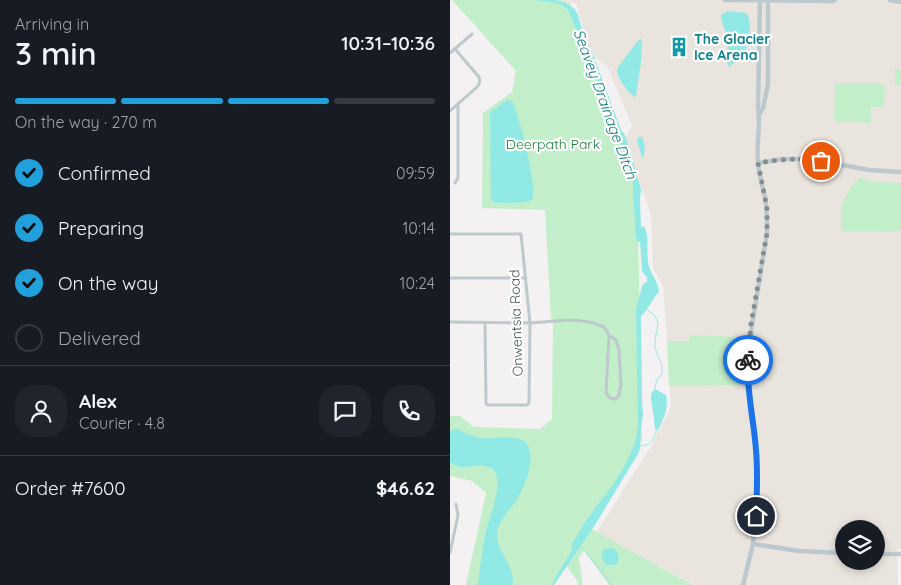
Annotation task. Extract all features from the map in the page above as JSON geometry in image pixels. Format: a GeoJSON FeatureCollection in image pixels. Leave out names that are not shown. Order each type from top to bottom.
{"type":"FeatureCollection","features":[{"type":"Feature","properties":{"kind":"main road"},"geometry":{"type":"LineString","coordinates":[[725,0],[831,2],[835,0]]}},
{"type":"Feature","properties":{"kind":"main road"},"geometry":{"type":"LineString","coordinates":[[743,585],[753,544],[757,471],[748,387],[748,344],[767,233],[767,208],[757,149],[760,0]]}},
{"type":"Feature","properties":{"kind":"main road"},"geometry":{"type":"LineString","coordinates":[[759,115],[764,108],[768,84],[768,0]]}},
{"type":"Feature","properties":{"kind":"main road"},"geometry":{"type":"LineString","coordinates":[[890,0],[901,2]]}},
{"type":"Feature","properties":{"kind":"main road"},"geometry":{"type":"LineString","coordinates":[[758,163],[807,159],[870,170],[901,172]]}},
{"type":"Feature","properties":{"kind":"main road"},"geometry":{"type":"LineString","coordinates":[[753,544],[799,551],[835,553]]}},
{"type":"Feature","properties":{"kind":"main road"},"geometry":{"type":"LineString","coordinates":[[885,554],[901,554]]}},
{"type":"Feature","properties":{"kind":"street"},"geometry":{"type":"LineString","coordinates":[[450,53],[472,34]]}},
{"type":"Feature","properties":{"kind":"street"},"geometry":{"type":"LineString","coordinates":[[450,111],[481,82],[479,77],[455,49]]}},
{"type":"Feature","properties":{"kind":"street"},"geometry":{"type":"LineString","coordinates":[[455,185],[458,178],[458,104]]}},
{"type":"Feature","properties":{"kind":"street","name":"Onwentsia Road"},"geometry":{"type":"LineString","coordinates":[[450,234],[521,234],[530,323],[529,403],[526,406],[486,404],[486,322]]}},
{"type":"Feature","properties":{"kind":"street"},"geometry":{"type":"LineString","coordinates":[[450,278],[526,278]]}},
{"type":"Feature","properties":{"kind":"street"},"geometry":{"type":"LineString","coordinates":[[450,322],[530,323],[569,320],[594,322],[604,327],[609,335],[616,340],[620,350],[621,385],[619,395],[615,399],[610,398],[606,393],[609,335]]}},
{"type":"Feature","properties":{"kind":"street"},"geometry":{"type":"LineString","coordinates":[[450,553],[458,515],[456,504]]}},
{"type":"Feature","properties":{"kind":"shaded area"},"geometry":{"type":"Polygon","coordinates":[[[562,0],[901,0],[901,549],[897,549],[898,585],[695,585],[596,533],[650,448],[671,407],[663,287],[653,268],[651,214],[624,141],[632,125],[607,66],[590,54],[576,4],[562,0]]]}},
{"type":"Feature","properties":{"kind":"green space","name":"Deerpath Park"},"geometry":{"type":"Polygon","coordinates":[[[452,0],[560,0],[570,3],[637,175],[642,440],[589,528],[693,585],[609,585],[584,550],[579,558],[583,585],[578,585],[566,565],[553,585],[466,585],[486,493],[472,481],[450,476],[450,416],[460,416],[474,427],[540,429],[552,419],[553,322],[551,318],[545,210],[482,208],[483,113],[512,92],[516,71],[452,0]]]}},
{"type":"Feature","properties":{"kind":"green space"},"geometry":{"type":"Polygon","coordinates":[[[895,69],[901,69],[901,85],[895,85],[895,69]]]}},
{"type":"Feature","properties":{"kind":"green space"},"geometry":{"type":"Polygon","coordinates":[[[835,83],[880,83],[885,85],[884,107],[871,107],[872,119],[869,123],[834,121],[835,83]]]}},
{"type":"Feature","properties":{"kind":"green space"},"geometry":{"type":"Polygon","coordinates":[[[860,178],[877,182],[901,183],[901,230],[895,232],[841,231],[841,207],[852,184],[860,178]]]}},
{"type":"Feature","properties":{"kind":"green space"},"geometry":{"type":"Polygon","coordinates":[[[690,335],[740,337],[740,385],[669,386],[667,341],[689,341],[690,335]]]}},
{"type":"Feature","properties":{"kind":"water"},"geometry":{"type":"Polygon","coordinates":[[[536,0],[554,0],[565,3],[575,9],[578,15],[584,36],[621,130],[625,135],[641,189],[641,228],[644,226],[646,230],[649,266],[659,292],[641,316],[643,415],[638,454],[595,525],[554,585],[551,585],[571,552],[573,541],[617,478],[631,454],[638,426],[636,310],[642,286],[647,280],[642,271],[640,242],[636,238],[633,177],[585,50],[568,10],[557,3],[536,0]]]}},
{"type":"Feature","properties":{"kind":"water"},"geometry":{"type":"Polygon","coordinates":[[[727,11],[747,13],[750,28],[748,44],[744,53],[729,67],[727,58],[728,43],[721,15],[727,11]]]}},
{"type":"Feature","properties":{"kind":"water"},"geometry":{"type":"Polygon","coordinates":[[[641,39],[641,62],[635,98],[622,84],[618,75],[618,67],[641,39]]]}},
{"type":"Feature","properties":{"kind":"water"},"geometry":{"type":"Polygon","coordinates":[[[507,100],[511,101],[514,105],[526,145],[533,184],[533,199],[519,203],[495,203],[491,200],[490,112],[507,100]]]}},
{"type":"Feature","properties":{"kind":"water"},"geometry":{"type":"Polygon","coordinates":[[[642,137],[644,145],[642,159],[637,139],[642,137]]]}},
{"type":"Feature","properties":{"kind":"water"},"geometry":{"type":"Polygon","coordinates":[[[655,389],[666,395],[667,399],[665,413],[658,430],[655,428],[651,399],[655,389]]]}},
{"type":"Feature","properties":{"kind":"water"},"geometry":{"type":"Polygon","coordinates":[[[457,429],[469,435],[479,437],[516,438],[523,440],[528,445],[530,464],[526,480],[519,496],[502,519],[497,531],[500,547],[513,577],[513,585],[478,585],[485,535],[495,500],[498,481],[496,473],[486,466],[460,467],[450,462],[450,431],[457,429]]]}},
{"type":"Feature","properties":{"kind":"water"},"geometry":{"type":"Polygon","coordinates":[[[612,548],[619,557],[618,561],[617,564],[607,565],[602,553],[604,549],[612,548]]]}},
{"type":"Feature","properties":{"kind":"waterway"},"geometry":{"type":"LineString","coordinates":[[647,310],[656,318],[658,325],[655,344],[662,371],[655,389]]}},
{"type":"Feature","properties":{"kind":"waterway"},"geometry":{"type":"LineString","coordinates":[[639,446],[650,443],[657,430]]}},
{"type":"Feature","properties":{"kind":"waterway"},"geometry":{"type":"LineString","coordinates":[[580,545],[612,585]]}},
{"type":"Feature","properties":{"kind":"waterway"},"geometry":{"type":"LineString","coordinates":[[601,572],[606,564]]}},
{"type":"Feature","properties":{"kind":"way so far"},"geometry":{"type":"LineString","coordinates":[[748,360],[748,344],[767,233],[767,208],[758,163],[784,159],[821,161]]}},
{"type":"Feature","properties":{"kind":"place","name":"The Glacier Ice Arena"},"geometry":{"type":"Point","coordinates":[679,47]}},
{"type":"Feature","properties":{"kind":"route"},"geometry":{"type":"LineString","coordinates":[[748,360],[748,387],[756,449],[756,516]]}},
{"type":"Feature","properties":{"kind":"water label","name":"Seavey Drainage Ditch"},"geometry":{"type":"Point","coordinates":[605,104]}}]}
